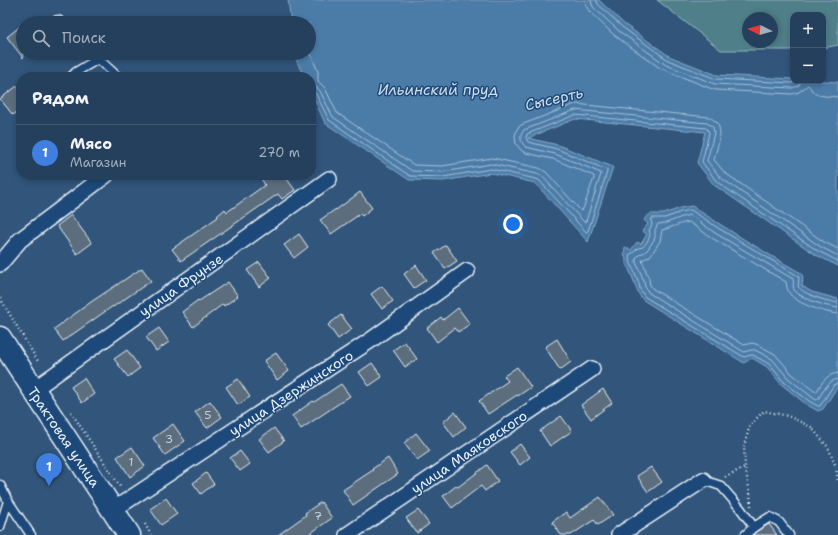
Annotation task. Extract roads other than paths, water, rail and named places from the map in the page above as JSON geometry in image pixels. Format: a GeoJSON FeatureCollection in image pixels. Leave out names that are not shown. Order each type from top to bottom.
{"type":"FeatureCollection","features":[{"type":"Feature","properties":{"kind":"main road","name":"Трактовая улица"},"geometry":{"type":"LineString","coordinates":[[0,338],[41,384],[136,529]]}},
{"type":"Feature","properties":{"kind":"street","name":"улица Фрунзе"},"geometry":{"type":"LineString","coordinates":[[41,384],[330,179]]}},
{"type":"Feature","properties":{"kind":"street"},"geometry":{"type":"LineString","coordinates":[[0,264],[20,240],[99,180]]}},
{"type":"Feature","properties":{"kind":"street","name":"улица Дзержинского"},"geometry":{"type":"LineString","coordinates":[[121,505],[371,340],[467,271]]}},
{"type":"Feature","properties":{"kind":"street","name":"улица Маяковского"},"geometry":{"type":"LineString","coordinates":[[347,535],[592,369]]}},
{"type":"Feature","properties":{"kind":"street"},"geometry":{"type":"LineString","coordinates":[[619,535],[707,482]]}},
{"type":"Feature","properties":{"kind":"lane"},"geometry":{"type":"LineString","coordinates":[[76,72],[98,60],[112,72]]}},
{"type":"Feature","properties":{"kind":"lane"},"geometry":{"type":"LineString","coordinates":[[707,482],[721,486],[752,524]]}},
{"type":"Feature","properties":{"kind":"lane"},"geometry":{"type":"LineString","coordinates":[[0,485],[31,535]]}},
{"type":"Feature","properties":{"kind":"lane"},"geometry":{"type":"LineString","coordinates":[[0,527],[8,500]]}},
{"type":"Feature","properties":{"kind":"lane"},"geometry":{"type":"LineString","coordinates":[[745,535],[752,524],[770,517],[779,522],[789,535]]}},
{"type":"Feature","properties":{"kind":"water","name":"Ильинский пруд"},"geometry":{"type":"Polygon","coordinates":[[[288,0],[599,0],[624,24],[669,56],[717,75],[790,79],[790,84],[826,84],[826,81],[838,82],[838,266],[816,255],[714,185],[697,163],[705,132],[575,119],[528,138],[558,145],[613,167],[588,242],[535,183],[491,173],[443,181],[409,180],[325,123],[316,103],[316,72],[302,72],[296,60],[316,60],[316,16],[290,16],[288,0]]]}},
{"type":"Feature","properties":{"kind":"water"},"geometry":{"type":"Polygon","coordinates":[[[692,206],[746,241],[801,273],[803,277],[802,286],[812,292],[838,299],[838,386],[823,409],[818,411],[807,405],[781,384],[767,367],[752,358],[744,363],[643,300],[640,296],[626,264],[624,255],[625,247],[631,250],[637,242],[641,244],[647,234],[642,231],[648,224],[644,220],[646,217],[651,214],[664,214],[680,208],[692,206]]]}},
{"type":"Feature","properties":{"kind":"place","name":"Мясо"},"geometry":{"type":"Point","coordinates":[49,486]}},
{"type":"Feature","properties":{"kind":"water label","name":"Сысерть"},"geometry":{"type":"Point","coordinates":[554,99]}}]}
